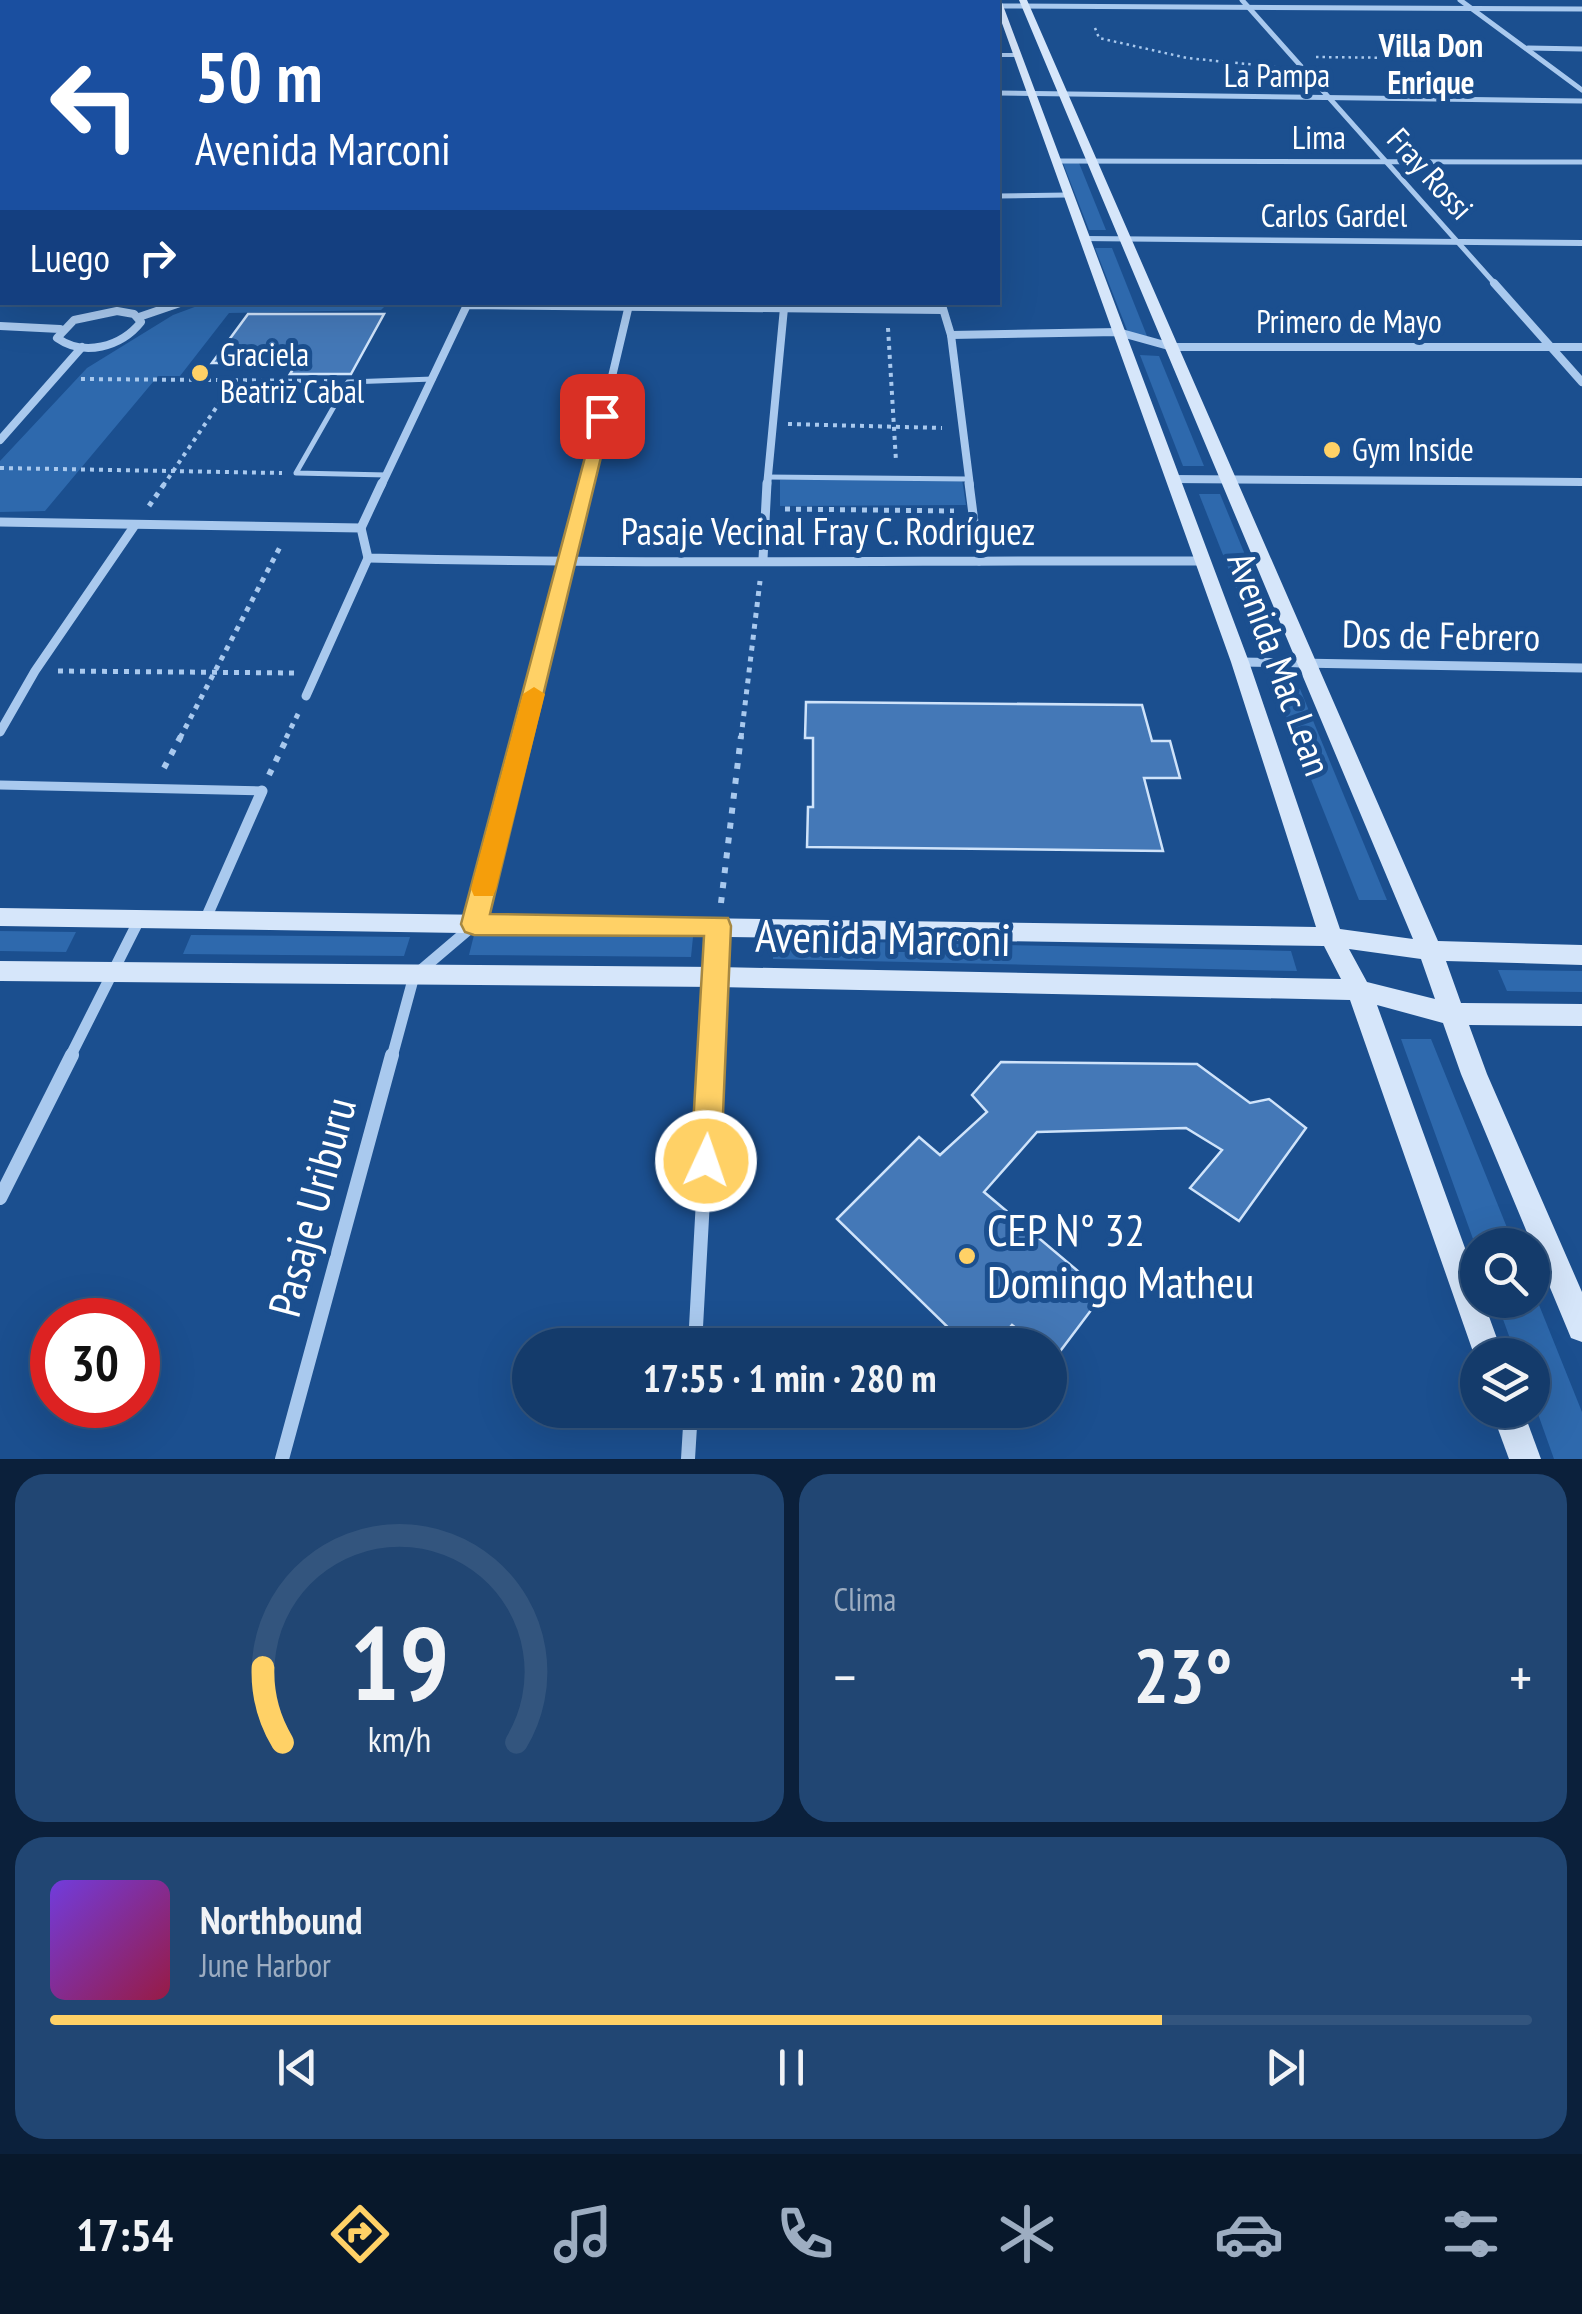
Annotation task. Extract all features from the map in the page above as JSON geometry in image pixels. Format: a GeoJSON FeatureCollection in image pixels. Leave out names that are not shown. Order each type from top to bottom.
{"type":"FeatureCollection","features":[{"type":"Feature","properties":{"kind":"main road","name":"Avenida Mac Lean"},"geometry":{"type":"LineString","coordinates":[[1025,3],[1430,951],[1450,1014],[1582,1327]]}},
{"type":"Feature","properties":{"kind":"main road","name":"Avenida Mac Lean"},"geometry":{"type":"LineString","coordinates":[[1002,23],[1025,86],[1032,93],[1240,662],[1331,937],[1359,990],[1482,1338]]}},
{"type":"Feature","properties":{"kind":"main road","name":"Avenida Marconi"},"geometry":{"type":"LineString","coordinates":[[0,917],[1331,937],[1430,951],[1582,955]]}},
{"type":"Feature","properties":{"kind":"main road","name":"Avenida Marconi"},"geometry":{"type":"LineString","coordinates":[[0,971],[717,976],[1359,990],[1450,1014],[1582,1015]]}},
{"type":"Feature","properties":{"kind":"main road"},"geometry":{"type":"LineString","coordinates":[[1514,1428],[1525,1459]]}},
{"type":"Feature","properties":{"kind":"street","name":"Fray Rossi"},"geometry":{"type":"LineString","coordinates":[[1242,0],[1582,382]]}},
{"type":"Feature","properties":{"kind":"street"},"geometry":{"type":"LineString","coordinates":[[1460,0],[1582,90]]}},
{"type":"Feature","properties":{"kind":"street"},"geometry":{"type":"LineString","coordinates":[[1025,3],[1582,9]]}},
{"type":"Feature","properties":{"kind":"street"},"geometry":{"type":"LineString","coordinates":[[1526,48],[1582,49]]}},
{"type":"Feature","properties":{"kind":"street","name":"La Pampa"},"geometry":{"type":"LineString","coordinates":[[1000,93],[1582,100]]}},
{"type":"Feature","properties":{"kind":"street","name":"Lima"},"geometry":{"type":"LineString","coordinates":[[1055,161],[1582,162]]}},
{"type":"Feature","properties":{"kind":"street"},"geometry":{"type":"LineString","coordinates":[[1000,196],[1067,196]]}},
{"type":"Feature","properties":{"kind":"street","name":"Carlos Gardel"},"geometry":{"type":"LineString","coordinates":[[1085,239],[1582,242]]}},
{"type":"Feature","properties":{"kind":"street"},"geometry":{"type":"LineString","coordinates":[[0,326],[60,328],[96,313],[126,312],[139,318],[175,305]]}},
{"type":"Feature","properties":{"kind":"street"},"geometry":{"type":"LineString","coordinates":[[306,696],[368,558],[361,528],[467,305],[886,310],[942,306],[952,336],[960,428],[979,561]]}},
{"type":"Feature","properties":{"kind":"street"},"geometry":{"type":"LineString","coordinates":[[414,976],[474,924],[568,562],[628,305]]}},
{"type":"Feature","properties":{"kind":"street"},"geometry":{"type":"LineString","coordinates":[[763,559],[770,423],[784,308]]}},
{"type":"Feature","properties":{"kind":"street"},"geometry":{"type":"LineString","coordinates":[[60,328],[59,342],[82,347],[128,337],[140,327],[139,318]]}},
{"type":"Feature","properties":{"kind":"street","name":"Primero de Mayo"},"geometry":{"type":"LineString","coordinates":[[952,336],[1118,332],[1172,348],[1582,347]]}},
{"type":"Feature","properties":{"kind":"street"},"geometry":{"type":"LineString","coordinates":[[0,440],[82,347]]}},
{"type":"Feature","properties":{"kind":"street"},"geometry":{"type":"LineString","coordinates":[[1171,479],[1582,482]]}},
{"type":"Feature","properties":{"kind":"street"},"geometry":{"type":"LineString","coordinates":[[0,522],[361,528]]}},
{"type":"Feature","properties":{"kind":"street"},"geometry":{"type":"LineString","coordinates":[[0,732],[35,670],[136,525]]}},
{"type":"Feature","properties":{"kind":"street","name":"Pasaje Vecinal Fray C. Rodríguez"},"geometry":{"type":"LineString","coordinates":[[368,558],[568,562],[1200,561]]}},
{"type":"Feature","properties":{"kind":"street","name":"Dos de Febrero"},"geometry":{"type":"LineString","coordinates":[[1240,662],[1582,668]]}},
{"type":"Feature","properties":{"kind":"street"},"geometry":{"type":"LineString","coordinates":[[206,918],[262,791]]}},
{"type":"Feature","properties":{"kind":"street"},"geometry":{"type":"LineString","coordinates":[[0,1198],[140,919]]}},
{"type":"Feature","properties":{"kind":"street"},"geometry":{"type":"LineString","coordinates":[[696,1328],[718,926]]}},
{"type":"Feature","properties":{"kind":"street","name":"Pasaje Uriburu"},"geometry":{"type":"LineString","coordinates":[[282,1459],[414,976]]}},
{"type":"Feature","properties":{"kind":"street"},"geometry":{"type":"LineString","coordinates":[[688,1459],[690,1428]]}},
{"type":"Feature","properties":{"kind":"lane"},"geometry":{"type":"LineString","coordinates":[[1000,56],[1014,56]]}},
{"type":"Feature","properties":{"kind":"lane"},"geometry":{"type":"LineString","coordinates":[[387,476],[296,473],[348,382],[433,379]]}},
{"type":"Feature","properties":{"kind":"lane"},"geometry":{"type":"LineString","coordinates":[[767,478],[968,479]]}},
{"type":"Feature","properties":{"kind":"lane"},"geometry":{"type":"LineString","coordinates":[[0,785],[262,791]]}},
{"type":"Feature","properties":{"kind":"path"},"geometry":{"type":"LineString","coordinates":[[1095,28],[1098,38],[1144,49],[1231,64],[1302,69]]}},
{"type":"Feature","properties":{"kind":"path"},"geometry":{"type":"LineString","coordinates":[[1419,43],[1510,36]]}},
{"type":"Feature","properties":{"kind":"path"},"geometry":{"type":"LineString","coordinates":[[1294,57],[1404,58]]}},
{"type":"Feature","properties":{"kind":"path"},"geometry":{"type":"LineString","coordinates":[[886,310],[897,478]]}},
{"type":"Feature","properties":{"kind":"path"},"geometry":{"type":"LineString","coordinates":[[57,378],[348,382]]}},
{"type":"Feature","properties":{"kind":"path"},"geometry":{"type":"LineString","coordinates":[[136,525],[235,380]]}},
{"type":"Feature","properties":{"kind":"path"},"geometry":{"type":"LineString","coordinates":[[770,423],[960,428]]}},
{"type":"Feature","properties":{"kind":"path"},"geometry":{"type":"LineString","coordinates":[[0,468],[296,473]]}},
{"type":"Feature","properties":{"kind":"path"},"geometry":{"type":"LineString","coordinates":[[768,509],[972,511]]}},
{"type":"Feature","properties":{"kind":"path"},"geometry":{"type":"LineString","coordinates":[[154,786],[291,527]]}},
{"type":"Feature","properties":{"kind":"path"},"geometry":{"type":"LineString","coordinates":[[718,926],[763,559]]}},
{"type":"Feature","properties":{"kind":"path"},"geometry":{"type":"LineString","coordinates":[[35,670],[316,674]]}},
{"type":"Feature","properties":{"kind":"path"},"geometry":{"type":"LineString","coordinates":[[262,791],[306,696]]}},
{"type":"Feature","properties":{"kind":"shaded area"},"geometry":{"type":"Polygon","coordinates":[[[1063,163],[1079,163],[1106,230],[1089,230],[1063,163]]]}},
{"type":"Feature","properties":{"kind":"shaded area"},"geometry":{"type":"Polygon","coordinates":[[[1095,248],[1112,248],[1147,336],[1129,335],[1095,248]]]}},
{"type":"Feature","properties":{"kind":"shaded area"},"geometry":{"type":"Polygon","coordinates":[[[200,305],[386,305],[381,310],[229,313],[180,376],[158,376],[45,511],[0,512],[0,461],[87,368],[173,315],[200,305]]]}},
{"type":"Feature","properties":{"kind":"shaded area"},"geometry":{"type":"Polygon","coordinates":[[[1140,355],[1159,356],[1204,466],[1183,466],[1140,355]]]}},
{"type":"Feature","properties":{"kind":"shaded area"},"geometry":{"type":"Polygon","coordinates":[[[962,479],[966,505],[780,506],[780,480],[962,479]]]}},
{"type":"Feature","properties":{"kind":"shaded area"},"geometry":{"type":"Polygon","coordinates":[[[1199,494],[1220,494],[1279,637],[1255,636],[1199,494]]]}},
{"type":"Feature","properties":{"kind":"shaded area"},"geometry":{"type":"Polygon","coordinates":[[[1275,689],[1300,689],[1387,900],[1359,900],[1275,689]]]}},
{"type":"Feature","properties":{"kind":"shaded area"},"geometry":{"type":"Polygon","coordinates":[[[0,931],[76,932],[66,952],[0,951],[0,931]]]}},
{"type":"Feature","properties":{"kind":"shaded area"},"geometry":{"type":"Polygon","coordinates":[[[191,935],[410,937],[404,956],[183,954],[191,935]]]}},
{"type":"Feature","properties":{"kind":"shaded area"},"geometry":{"type":"Polygon","coordinates":[[[474,935],[693,937],[691,957],[469,955],[474,935]]]}},
{"type":"Feature","properties":{"kind":"shaded area"},"geometry":{"type":"Polygon","coordinates":[[[774,940],[1291,951],[1297,971],[773,959],[774,940]]]}},
{"type":"Feature","properties":{"kind":"shaded area"},"geometry":{"type":"Polygon","coordinates":[[[1498,970],[1582,971],[1582,992],[1507,991],[1498,970]]]}},
{"type":"Feature","properties":{"kind":"shaded area"},"geometry":{"type":"Polygon","coordinates":[[[1401,1039],[1431,1039],[1507,1228],[1469,1228],[1401,1039]]]}},
{"type":"Feature","properties":{"kind":"shaded area"},"geometry":{"type":"Polygon","coordinates":[[[1503,1318],[1544,1318],[1582,1412],[1582,1459],[1554,1459],[1543,1428],[1550,1428],[1550,1338],[1510,1338],[1503,1318]]]}},
{"type":"Feature","properties":{"kind":"building"},"geometry":{"type":"Polygon","coordinates":[[[248,314],[384,314],[351,374],[290,374],[297,363],[212,363],[248,314]]]}},
{"type":"Feature","properties":{"kind":"building"},"geometry":{"type":"Polygon","coordinates":[[[806,702],[1142,705],[1152,741],[1170,741],[1180,778],[1144,778],[1163,851],[807,847],[808,807],[813,807],[813,738],[805,738],[806,702]]]}},
{"type":"Feature","properties":{"kind":"building"},"geometry":{"type":"Polygon","coordinates":[[[1001,1062],[1197,1064],[1250,1103],[1269,1099],[1306,1128],[1239,1221],[1190,1188],[1222,1150],[1186,1128],[1037,1132],[984,1192],[1104,1293],[1067,1342],[1067,1328],[949,1328],[837,1219],[919,1137],[940,1155],[987,1112],[972,1095],[1001,1062]]]}},
{"type":"Feature","properties":{"kind":"slow traffic"},"geometry":{"type":"LineString","coordinates":[[484,889],[534,694]]}},
{"type":"Feature","properties":{"kind":"place","name":"Graciela Beatriz Cabal"},"geometry":{"type":"Point","coordinates":[200,373]}},
{"type":"Feature","properties":{"kind":"place","name":"Gym Inside"},"geometry":{"type":"Point","coordinates":[1332,450]}},
{"type":"Feature","properties":{"kind":"place","name":"CEP N° 32 Domingo Matheu"},"geometry":{"type":"Point","coordinates":[967,1256]}},
{"type":"Feature","properties":{"kind":"district","name":"Villa Don Enrique"},"geometry":{"type":"Point","coordinates":[1431,64]}},
{"type":"Feature","properties":{"kind":"route"},"geometry":{"type":"LineString","coordinates":[[602,416],[474,924],[718,926],[706,1161]]}}]}
